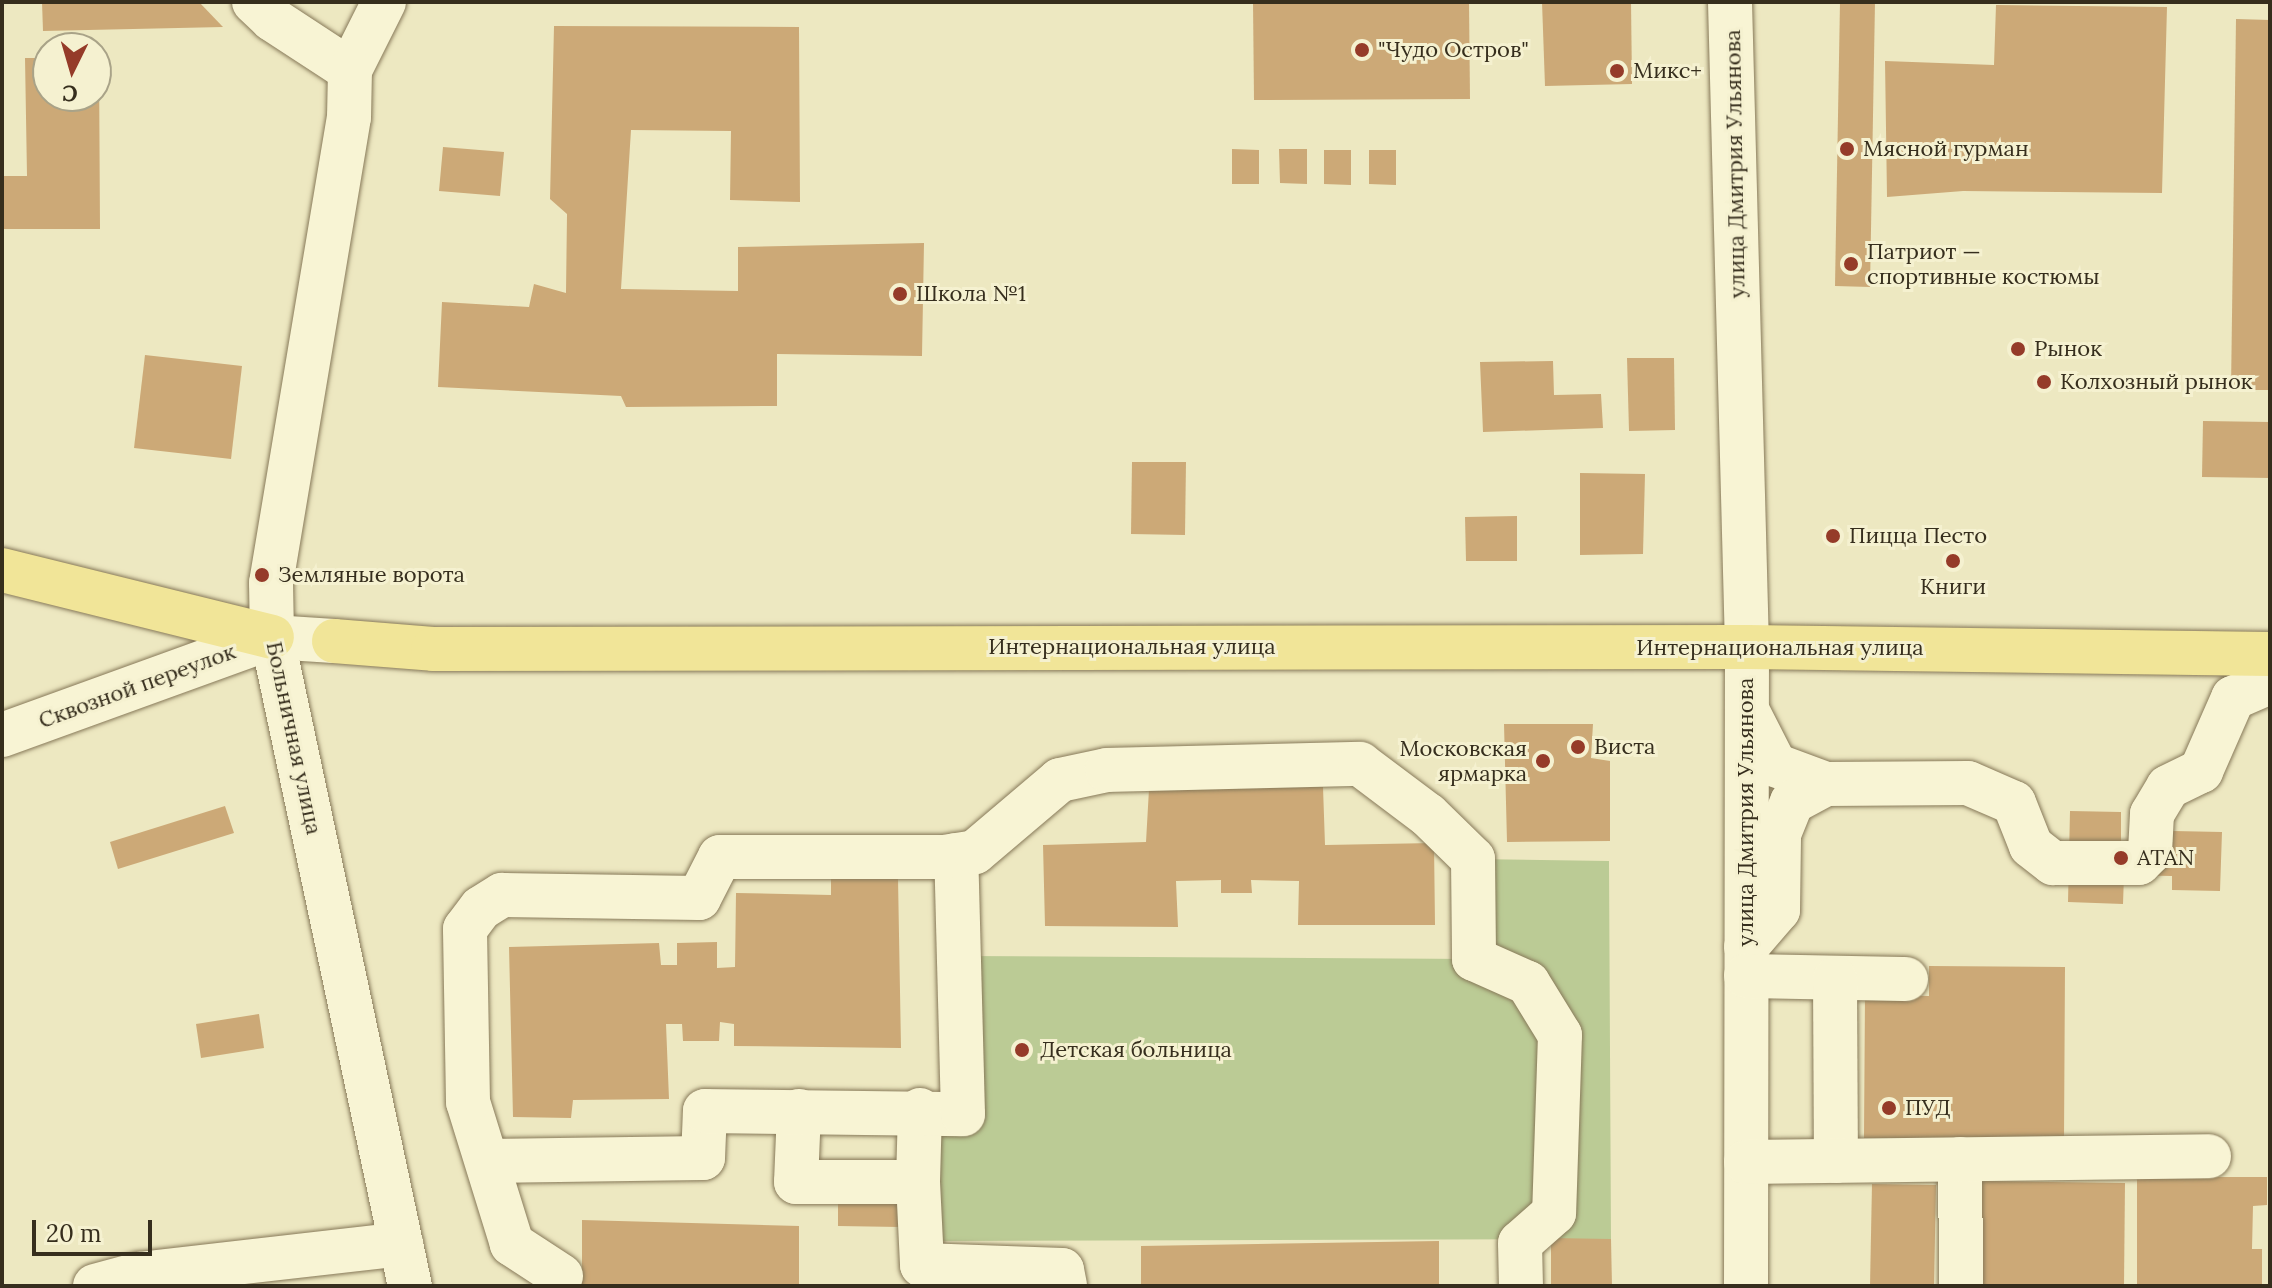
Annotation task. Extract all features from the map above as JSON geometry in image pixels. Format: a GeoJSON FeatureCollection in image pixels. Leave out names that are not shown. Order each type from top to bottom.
{"type":"FeatureCollection","features":[{"type":"Feature","properties":{"kind":"main road","name":"Интернациональная улица"},"geometry":{"type":"LineString","coordinates":[[2,570],[272,637]]}},
{"type":"Feature","properties":{"kind":"main road","name":"Интернациональная улица"},"geometry":{"type":"LineString","coordinates":[[334,641],[433,649],[1747,647],[2270,654]]}},
{"type":"Feature","properties":{"kind":"street"},"geometry":{"type":"LineString","coordinates":[[254,2],[272,19],[350,70]]}},
{"type":"Feature","properties":{"kind":"street","name":"Больничная улица"},"geometry":{"type":"LineString","coordinates":[[384,2],[350,70],[349,117],[271,583],[272,637],[410,1286]]}},
{"type":"Feature","properties":{"kind":"street","name":"улица Дмитрия Ульянова"},"geometry":{"type":"LineString","coordinates":[[1730,2],[1747,647],[1746,1286]]}},
{"type":"Feature","properties":{"kind":"street","name":"Интернациональная улица"},"geometry":{"type":"LineString","coordinates":[[272,637],[334,641]]}},
{"type":"Feature","properties":{"kind":"street","name":"Сквозной переулок"},"geometry":{"type":"LineString","coordinates":[[2,735],[272,637]]}},
{"type":"Feature","properties":{"kind":"street"},"geometry":{"type":"LineString","coordinates":[[1746,708],[1775,765],[1826,784],[1968,783],[2014,803],[2031,846],[2053,863],[2139,863],[2150,852],[2152,814],[2168,787],[2201,771],[2233,698],[2270,682]]}},
{"type":"Feature","properties":{"kind":"street"},"geometry":{"type":"LineString","coordinates":[[561,1276],[512,1244],[468,1102],[465,929],[481,908],[502,895],[699,898],[720,857],[956,855],[975,852],[1060,780],[1107,770],[1360,764],[1428,815],[1473,859],[1474,959],[1528,983],[1560,1035],[1554,1213],[1520,1243],[1521,1286]]}},
{"type":"Feature","properties":{"kind":"street"},"geometry":{"type":"LineString","coordinates":[[1826,784],[1792,802],[1779,834],[1778,910],[1746,961],[1835,979],[1906,979]]}},
{"type":"Feature","properties":{"kind":"street"},"geometry":{"type":"LineString","coordinates":[[487,1161],[703,1158],[705,1111],[920,1110],[963,1114],[956,855]]}},
{"type":"Feature","properties":{"kind":"street"},"geometry":{"type":"LineString","coordinates":[[1835,979],[1836,1161]]}},
{"type":"Feature","properties":{"kind":"street"},"geometry":{"type":"LineString","coordinates":[[920,1110],[918,1182],[922,1265],[1062,1270],[1065,1286]]}},
{"type":"Feature","properties":{"kind":"street"},"geometry":{"type":"LineString","coordinates":[[799,1111],[796,1182],[918,1182]]}},
{"type":"Feature","properties":{"kind":"street"},"geometry":{"type":"LineString","coordinates":[[1746,1162],[2209,1156]]}},
{"type":"Feature","properties":{"kind":"street"},"geometry":{"type":"LineString","coordinates":[[1960,1159],[1961,1286]]}},
{"type":"Feature","properties":{"kind":"street"},"geometry":{"type":"LineString","coordinates":[[95,1286],[139,1274],[401,1244]]}},
{"type":"Feature","properties":{"kind":"green space"},"geometry":{"type":"Polygon","coordinates":[[[1473,859],[1609,861],[1611,1239],[921,1241],[920,1110],[962,1113],[959,956],[1474,959],[1473,859]]]}},
{"type":"Feature","properties":{"kind":"building"},"geometry":{"type":"Polygon","coordinates":[[[42,2],[199,2],[223,27],[43,31],[42,2]]]}},
{"type":"Feature","properties":{"kind":"building","name":"\"Чудо Остров\""},"geometry":{"type":"Polygon","coordinates":[[[1253,2],[1469,2],[1470,99],[1254,100],[1253,2]]]}},
{"type":"Feature","properties":{"kind":"building"},"geometry":{"type":"Polygon","coordinates":[[[1542,2],[1631,2],[1632,84],[1545,86],[1542,2]]]}},
{"type":"Feature","properties":{"kind":"building"},"geometry":{"type":"Polygon","coordinates":[[[1840,2],[1875,2],[1870,287],[1835,286],[1840,2]]]}},
{"type":"Feature","properties":{"kind":"building"},"geometry":{"type":"Polygon","coordinates":[[[1996,5],[2167,7],[2162,193],[1963,191],[1887,197],[1885,61],[1994,65],[1996,5]]]}},
{"type":"Feature","properties":{"kind":"building"},"geometry":{"type":"Polygon","coordinates":[[[2236,19],[2270,20],[2270,390],[2231,390],[2236,19]]]}},
{"type":"Feature","properties":{"kind":"building"},"geometry":{"type":"Polygon","coordinates":[[[554,26],[799,27],[800,202],[730,200],[731,131],[631,130],[621,289],[738,291],[738,247],[924,243],[922,356],[777,354],[777,406],[626,407],[621,396],[438,387],[442,302],[529,307],[534,284],[566,293],[567,214],[550,199],[554,26]]]}},
{"type":"Feature","properties":{"kind":"building"},"geometry":{"type":"Polygon","coordinates":[[[25,58],[32,58],[32,112],[99,112],[100,229],[2,229],[2,176],[27,176],[25,58]]]}},
{"type":"Feature","properties":{"kind":"building"},"geometry":{"type":"Polygon","coordinates":[[[443,147],[504,152],[500,196],[439,191],[443,147]]]}},
{"type":"Feature","properties":{"kind":"building"},"geometry":{"type":"Polygon","coordinates":[[[1232,149],[1259,150],[1259,184],[1232,184],[1232,149]]]}},
{"type":"Feature","properties":{"kind":"building"},"geometry":{"type":"Polygon","coordinates":[[[1279,149],[1307,149],[1307,184],[1280,183],[1279,149]]]}},
{"type":"Feature","properties":{"kind":"building"},"geometry":{"type":"Polygon","coordinates":[[[1324,150],[1351,150],[1351,185],[1324,184],[1324,150]]]}},
{"type":"Feature","properties":{"kind":"building"},"geometry":{"type":"Polygon","coordinates":[[[1369,150],[1396,150],[1396,185],[1369,184],[1369,150]]]}},
{"type":"Feature","properties":{"kind":"building"},"geometry":{"type":"Polygon","coordinates":[[[145,355],[242,366],[231,459],[134,448],[145,355]]]}},
{"type":"Feature","properties":{"kind":"building"},"geometry":{"type":"Polygon","coordinates":[[[1627,358],[1674,358],[1675,430],[1629,431],[1627,358]]]}},
{"type":"Feature","properties":{"kind":"building"},"geometry":{"type":"Polygon","coordinates":[[[1553,361],[1554,395],[1601,394],[1603,428],[1483,432],[1480,362],[1553,361]]]}},
{"type":"Feature","properties":{"kind":"building"},"geometry":{"type":"Polygon","coordinates":[[[2203,421],[2270,422],[2270,478],[2202,477],[2203,421]]]}},
{"type":"Feature","properties":{"kind":"building"},"geometry":{"type":"Polygon","coordinates":[[[1132,462],[1186,462],[1185,535],[1131,534],[1132,462]]]}},
{"type":"Feature","properties":{"kind":"building"},"geometry":{"type":"Polygon","coordinates":[[[1580,473],[1645,474],[1643,554],[1580,555],[1580,473]]]}},
{"type":"Feature","properties":{"kind":"building"},"geometry":{"type":"Polygon","coordinates":[[[1517,516],[1517,561],[1466,561],[1465,517],[1517,516]]]}},
{"type":"Feature","properties":{"kind":"building"},"geometry":{"type":"Polygon","coordinates":[[[1504,724],[1593,724],[1591,758],[1610,761],[1610,841],[1507,842],[1504,724]]]}},
{"type":"Feature","properties":{"kind":"building"},"geometry":{"type":"Polygon","coordinates":[[[1323,787],[1325,845],[1434,843],[1435,925],[1298,925],[1299,881],[1251,880],[1252,893],[1221,893],[1221,880],[1176,881],[1178,927],[1045,926],[1043,845],[1146,842],[1149,789],[1323,787]]]}},
{"type":"Feature","properties":{"kind":"building"},"geometry":{"type":"Polygon","coordinates":[[[225,806],[234,833],[118,869],[110,842],[225,806]]]}},
{"type":"Feature","properties":{"kind":"building","name":"ATAN"},"geometry":{"type":"Polygon","coordinates":[[[2070,811],[2121,812],[2121,841],[2173,842],[2173,831],[2222,832],[2220,891],[2172,890],[2172,876],[2124,875],[2123,904],[2068,902],[2070,811]]]}},
{"type":"Feature","properties":{"kind":"building"},"geometry":{"type":"Polygon","coordinates":[[[831,877],[898,878],[901,1048],[734,1046],[734,1024],[720,1022],[719,1041],[683,1041],[682,1024],[666,1024],[669,1099],[573,1100],[571,1118],[513,1117],[509,947],[659,943],[661,965],[677,965],[677,943],[717,942],[717,968],[735,967],[736,893],[831,895],[831,877]]]}},
{"type":"Feature","properties":{"kind":"building"},"geometry":{"type":"Polygon","coordinates":[[[1929,966],[2065,967],[2064,1140],[1864,1138],[1865,995],[1929,996],[1929,966]]]}},
{"type":"Feature","properties":{"kind":"building"},"geometry":{"type":"Polygon","coordinates":[[[259,1014],[264,1048],[201,1058],[196,1024],[259,1014]]]}},
{"type":"Feature","properties":{"kind":"building"},"geometry":{"type":"Polygon","coordinates":[[[2137,1177],[2267,1177],[2267,1205],[2253,1206],[2252,1249],[2262,1249],[2262,1286],[2137,1286],[2137,1177]]]}},
{"type":"Feature","properties":{"kind":"building"},"geometry":{"type":"Polygon","coordinates":[[[1982,1181],[2125,1183],[2124,1286],[1981,1286],[1982,1181]]]}},
{"type":"Feature","properties":{"kind":"building"},"geometry":{"type":"Polygon","coordinates":[[[1872,1184],[1936,1185],[1934,1286],[1870,1286],[1872,1184]]]}},
{"type":"Feature","properties":{"kind":"building"},"geometry":{"type":"Polygon","coordinates":[[[838,1191],[900,1191],[900,1227],[838,1226],[838,1191]]]}},
{"type":"Feature","properties":{"kind":"building"},"geometry":{"type":"Polygon","coordinates":[[[582,1220],[799,1226],[799,1286],[582,1286],[582,1220]]]}},
{"type":"Feature","properties":{"kind":"building"},"geometry":{"type":"Polygon","coordinates":[[[1551,1238],[1611,1239],[1612,1286],[1551,1286],[1551,1238]]]}},
{"type":"Feature","properties":{"kind":"building"},"geometry":{"type":"Polygon","coordinates":[[[1439,1241],[1439,1286],[1141,1286],[1141,1246],[1439,1241]]]}},
{"type":"Feature","properties":{"kind":"place","name":"\"Чудо Остров\""},"geometry":{"type":"Point","coordinates":[1362,50]}},
{"type":"Feature","properties":{"kind":"place","name":"Микс+"},"geometry":{"type":"Point","coordinates":[1617,71]}},
{"type":"Feature","properties":{"kind":"place","name":"Мясной гурман"},"geometry":{"type":"Point","coordinates":[1847,149]}},
{"type":"Feature","properties":{"kind":"place","name":"Патриот — спортивные костюмы"},"geometry":{"type":"Point","coordinates":[1851,264]}},
{"type":"Feature","properties":{"kind":"place","name":"Школа №1"},"geometry":{"type":"Point","coordinates":[900,294]}},
{"type":"Feature","properties":{"kind":"place","name":"Рынок"},"geometry":{"type":"Point","coordinates":[2018,349]}},
{"type":"Feature","properties":{"kind":"place","name":"Колхозный рынок"},"geometry":{"type":"Point","coordinates":[2044,382]}},
{"type":"Feature","properties":{"kind":"place","name":"Пицца Песто"},"geometry":{"type":"Point","coordinates":[1833,536]}},
{"type":"Feature","properties":{"kind":"place","name":"Книги"},"geometry":{"type":"Point","coordinates":[1953,561]}},
{"type":"Feature","properties":{"kind":"place","name":"Земляные ворота"},"geometry":{"type":"Point","coordinates":[262,575]}},
{"type":"Feature","properties":{"kind":"place","name":"Виста"},"geometry":{"type":"Point","coordinates":[1578,747]}},
{"type":"Feature","properties":{"kind":"place","name":"Московская ярмарка"},"geometry":{"type":"Point","coordinates":[1543,761]}},
{"type":"Feature","properties":{"kind":"place","name":"ATAN"},"geometry":{"type":"Point","coordinates":[2121,858]}},
{"type":"Feature","properties":{"kind":"place","name":"Детская больница"},"geometry":{"type":"Point","coordinates":[1022,1050]}},
{"type":"Feature","properties":{"kind":"place","name":"ПУД"},"geometry":{"type":"Point","coordinates":[1889,1108]}}]}
